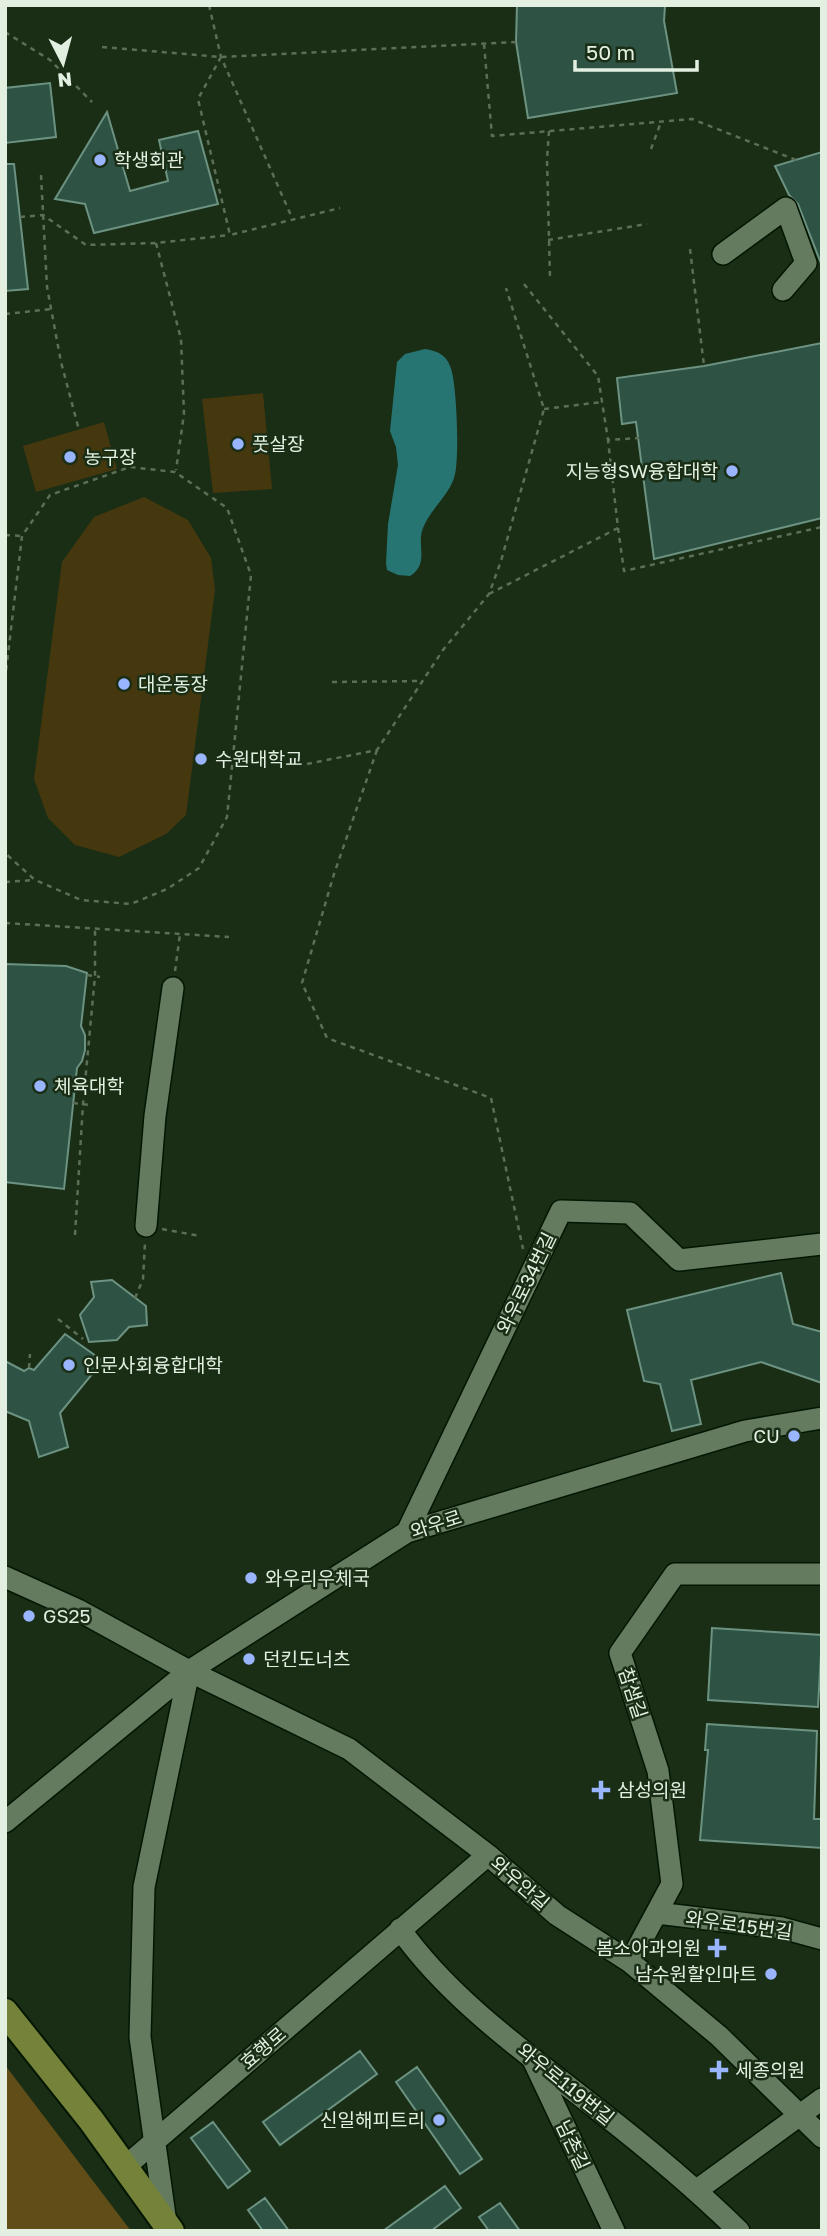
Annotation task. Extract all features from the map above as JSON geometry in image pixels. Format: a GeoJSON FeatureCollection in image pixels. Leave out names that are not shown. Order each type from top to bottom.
{"type":"FeatureCollection","features":[{"type":"Feature","properties":{"kind":"main road"},"geometry":{"type":"LineString","coordinates":[[5,2012],[126,2166],[169,2228]]}},
{"type":"Feature","properties":{"kind":"street"},"geometry":{"type":"LineString","coordinates":[[723,254],[786,208],[806,263],[783,290]]}},
{"type":"Feature","properties":{"kind":"street"},"geometry":{"type":"LineString","coordinates":[[146,1226],[155,1116],[173,988]]}},
{"type":"Feature","properties":{"kind":"street","name":"와우로34번길"},"geometry":{"type":"LineString","coordinates":[[407,1532],[561,1211],[630,1213],[679,1260],[822,1244]]}},
{"type":"Feature","properties":{"kind":"street","name":"와우로"},"geometry":{"type":"LineString","coordinates":[[5,1822],[189,1671],[407,1532],[744,1431],[822,1418]]}},
{"type":"Feature","properties":{"kind":"street","name":"참샘길"},"geometry":{"type":"LineString","coordinates":[[630,1962],[672,1884],[658,1771],[620,1653],[675,1574],[822,1574]]}},
{"type":"Feature","properties":{"kind":"street","name":"와우안길"},"geometry":{"type":"LineString","coordinates":[[5,1577],[78,1610],[189,1671],[349,1749],[488,1855],[557,1915],[630,1962],[719,2036],[822,2137]]}},
{"type":"Feature","properties":{"kind":"street"},"geometry":{"type":"LineString","coordinates":[[169,2228],[140,2037],[144,1887],[189,1671]]}},
{"type":"Feature","properties":{"kind":"street"},"geometry":{"type":"LineString","coordinates":[[400,1929],[488,1855]]}},
{"type":"Feature","properties":{"kind":"street","name":"와우로15번길"},"geometry":{"type":"LineString","coordinates":[[657,1913],[782,1928],[822,1939]]}},
{"type":"Feature","properties":{"kind":"street","name":"효행로"},"geometry":{"type":"LineString","coordinates":[[126,2166],[400,1929]]}},
{"type":"Feature","properties":{"kind":"street","name":"와우로119번길"},"geometry":{"type":"LineString","coordinates":[[400,1929],[416,1952],[458,1993],[533,2059],[697,2190],[738,2231]]}},
{"type":"Feature","properties":{"kind":"street","name":"남촌길"},"geometry":{"type":"LineString","coordinates":[[533,2059],[614,2231]]}},
{"type":"Feature","properties":{"kind":"street"},"geometry":{"type":"LineString","coordinates":[[697,2190],[822,2099]]}},
{"type":"Feature","properties":{"kind":"path"},"geometry":{"type":"LineString","coordinates":[[209,5],[221,57],[293,219]]}},
{"type":"Feature","properties":{"kind":"path"},"geometry":{"type":"LineString","coordinates":[[5,32],[50,61],[92,102]]}},
{"type":"Feature","properties":{"kind":"path"},"geometry":{"type":"LineString","coordinates":[[102,47],[221,57],[516,42]]}},
{"type":"Feature","properties":{"kind":"path"},"geometry":{"type":"LineString","coordinates":[[484,44],[492,136],[692,119],[796,160]]}},
{"type":"Feature","properties":{"kind":"path"},"geometry":{"type":"LineString","coordinates":[[221,57],[198,99],[230,235]]}},
{"type":"Feature","properties":{"kind":"path"},"geometry":{"type":"LineString","coordinates":[[651,149],[661,122]]}},
{"type":"Feature","properties":{"kind":"path"},"geometry":{"type":"LineString","coordinates":[[549,131],[550,278]]}},
{"type":"Feature","properties":{"kind":"path"},"geometry":{"type":"LineString","coordinates":[[41,175],[47,288],[61,362],[79,430]]}},
{"type":"Feature","properties":{"kind":"path"},"geometry":{"type":"LineString","coordinates":[[20,217],[43,215],[86,245],[156,243],[230,235],[340,208]]}},
{"type":"Feature","properties":{"kind":"path"},"geometry":{"type":"LineString","coordinates":[[548,240],[647,224]]}},
{"type":"Feature","properties":{"kind":"path"},"geometry":{"type":"LineString","coordinates":[[156,243],[181,339],[184,414],[175,472]]}},
{"type":"Feature","properties":{"kind":"path"},"geometry":{"type":"LineString","coordinates":[[690,249],[704,366]]}},
{"type":"Feature","properties":{"kind":"path"},"geometry":{"type":"LineString","coordinates":[[524,284],[598,376],[624,571],[822,527]]}},
{"type":"Feature","properties":{"kind":"path"},"geometry":{"type":"LineString","coordinates":[[506,288],[544,409],[501,561],[489,594],[443,650],[377,750],[334,874],[302,983],[327,1038],[491,1098],[529,1278]]}},
{"type":"Feature","properties":{"kind":"path"},"geometry":{"type":"LineString","coordinates":[[5,314],[52,309]]}},
{"type":"Feature","properties":{"kind":"path"},"geometry":{"type":"LineString","coordinates":[[544,409],[602,402]]}},
{"type":"Feature","properties":{"kind":"path"},"geometry":{"type":"LineString","coordinates":[[608,440],[639,438]]}},
{"type":"Feature","properties":{"kind":"path"},"geometry":{"type":"LineString","coordinates":[[5,680],[22,536],[50,495],[130,467],[175,472],[227,508],[251,575],[227,817],[199,868],[167,889],[131,904],[81,900],[35,880],[5,853]]}},
{"type":"Feature","properties":{"kind":"path"},"geometry":{"type":"LineString","coordinates":[[489,594],[618,528]]}},
{"type":"Feature","properties":{"kind":"path"},"geometry":{"type":"LineString","coordinates":[[5,535],[22,536]]}},
{"type":"Feature","properties":{"kind":"path"},"geometry":{"type":"LineString","coordinates":[[5,627],[12,627]]}},
{"type":"Feature","properties":{"kind":"path"},"geometry":{"type":"LineString","coordinates":[[332,682],[422,681]]}},
{"type":"Feature","properties":{"kind":"path"},"geometry":{"type":"LineString","coordinates":[[307,764],[377,750]]}},
{"type":"Feature","properties":{"kind":"path"},"geometry":{"type":"LineString","coordinates":[[5,882],[35,880]]}},
{"type":"Feature","properties":{"kind":"path"},"geometry":{"type":"LineString","coordinates":[[5,923],[229,937]]}},
{"type":"Feature","properties":{"kind":"path"},"geometry":{"type":"LineString","coordinates":[[75,1235],[83,1104],[98,977],[95,928]]}},
{"type":"Feature","properties":{"kind":"path"},"geometry":{"type":"LineString","coordinates":[[173,988],[180,934]]}},
{"type":"Feature","properties":{"kind":"path"},"geometry":{"type":"LineString","coordinates":[[87,975],[98,977]]}},
{"type":"Feature","properties":{"kind":"path"},"geometry":{"type":"LineString","coordinates":[[73,1103],[89,1105]]}},
{"type":"Feature","properties":{"kind":"path"},"geometry":{"type":"LineString","coordinates":[[135,1298],[143,1279],[146,1226],[200,1236]]}},
{"type":"Feature","properties":{"kind":"path"},"geometry":{"type":"LineString","coordinates":[[58,1319],[83,1339]]}},
{"type":"Feature","properties":{"kind":"path"},"geometry":{"type":"LineString","coordinates":[[29,1368],[30,1354]]}},
{"type":"Feature","properties":{"kind":"shaded area","name":"풋살장"},"geometry":{"type":"Polygon","coordinates":[[[263,393],[272,489],[213,493],[202,399],[263,393]]]}},
{"type":"Feature","properties":{"kind":"shaded area","name":"농구장"},"geometry":{"type":"Polygon","coordinates":[[[104,422],[117,469],[36,492],[23,446],[104,422]]]}},
{"type":"Feature","properties":{"kind":"shaded area","name":"대운동장"},"geometry":{"type":"Polygon","coordinates":[[[144,497],[188,520],[211,558],[215,590],[186,815],[166,834],[119,857],[75,845],[48,818],[34,779],[62,562],[94,517],[144,497]]]}},
{"type":"Feature","properties":{"kind":"shaded area"},"geometry":{"type":"Polygon","coordinates":[[[5,2065],[131,2231],[5,2231],[5,2065]]]}},
{"type":"Feature","properties":{"kind":"water"},"geometry":{"type":"Polygon","coordinates":[[[425,349],[443,356],[452,374],[457,422],[456,469],[451,485],[423,528],[421,560],[416,571],[410,576],[398,575],[387,570],[386,563],[388,524],[398,465],[396,447],[390,431],[397,362],[405,354],[425,349]]]}},
{"type":"Feature","properties":{"kind":"building"},"geometry":{"type":"Polygon","coordinates":[[[517,5],[665,5],[664,21],[677,93],[528,118],[516,42],[517,5]]]}},
{"type":"Feature","properties":{"kind":"building"},"geometry":{"type":"Polygon","coordinates":[[[50,83],[56,137],[5,143],[5,88],[50,83]]]}},
{"type":"Feature","properties":{"kind":"building","name":"학생회관"},"geometry":{"type":"Polygon","coordinates":[[[107,112],[130,191],[168,181],[159,140],[198,131],[218,204],[94,233],[85,204],[55,199],[107,112]]]}},
{"type":"Feature","properties":{"kind":"building"},"geometry":{"type":"Polygon","coordinates":[[[822,152],[822,266],[798,204],[789,195],[775,166],[822,152]]]}},
{"type":"Feature","properties":{"kind":"building"},"geometry":{"type":"Polygon","coordinates":[[[5,164],[14,164],[28,289],[5,291],[5,164]]]}},
{"type":"Feature","properties":{"kind":"building","name":"지능형SW융합대학"},"geometry":{"type":"Polygon","coordinates":[[[822,343],[822,518],[654,559],[636,422],[622,424],[617,378],[704,366],[822,343]]]}},
{"type":"Feature","properties":{"kind":"building","name":"체육대학"},"geometry":{"type":"Polygon","coordinates":[[[5,964],[66,966],[87,973],[81,1026],[85,1035],[85,1050],[77,1068],[64,1189],[5,1182],[5,964]]]}},
{"type":"Feature","properties":{"kind":"building"},"geometry":{"type":"Polygon","coordinates":[[[781,1273],[793,1324],[822,1332],[822,1383],[761,1362],[691,1380],[701,1424],[672,1431],[660,1384],[644,1381],[627,1310],[781,1273]]]}},
{"type":"Feature","properties":{"kind":"building"},"geometry":{"type":"Polygon","coordinates":[[[112,1280],[146,1306],[147,1325],[129,1327],[117,1340],[89,1342],[80,1315],[94,1297],[91,1282],[112,1280]]]}},
{"type":"Feature","properties":{"kind":"building","name":"인문사회융합대학"},"geometry":{"type":"Polygon","coordinates":[[[65,1334],[103,1361],[60,1413],[68,1447],[39,1457],[29,1421],[5,1411],[5,1361],[24,1371],[29,1368],[34,1370],[65,1334]]]}},
{"type":"Feature","properties":{"kind":"building"},"geometry":{"type":"Polygon","coordinates":[[[712,1628],[822,1635],[818,1707],[708,1700],[712,1628]]]}},
{"type":"Feature","properties":{"kind":"building"},"geometry":{"type":"Polygon","coordinates":[[[707,1724],[817,1731],[814,1819],[822,1819],[822,1848],[700,1840],[708,1750],[705,1750],[707,1724]]]}},
{"type":"Feature","properties":{"kind":"building"},"geometry":{"type":"Polygon","coordinates":[[[360,2051],[377,2074],[280,2145],[263,2122],[360,2051]]]}},
{"type":"Feature","properties":{"kind":"building","name":"신일해피트리"},"geometry":{"type":"Polygon","coordinates":[[[417,2067],[482,2159],[460,2174],[396,2082],[417,2067]]]}},
{"type":"Feature","properties":{"kind":"building"},"geometry":{"type":"Polygon","coordinates":[[[213,2122],[250,2171],[228,2188],[191,2138],[213,2122]]]}},
{"type":"Feature","properties":{"kind":"building"},"geometry":{"type":"Polygon","coordinates":[[[445,2186],[461,2208],[431,2231],[383,2231],[445,2186]]]}},
{"type":"Feature","properties":{"kind":"building"},"geometry":{"type":"Polygon","coordinates":[[[265,2198],[289,2231],[263,2231],[248,2210],[265,2198]]]}},
{"type":"Feature","properties":{"kind":"building"},"geometry":{"type":"Polygon","coordinates":[[[500,2203],[520,2231],[489,2231],[479,2217],[500,2203]]]}},
{"type":"Feature","properties":{"kind":"place","name":"학생회관"},"geometry":{"type":"Point","coordinates":[100,160]}},
{"type":"Feature","properties":{"kind":"place","name":"풋살장"},"geometry":{"type":"Point","coordinates":[238,444]}},
{"type":"Feature","properties":{"kind":"place","name":"농구장"},"geometry":{"type":"Point","coordinates":[70,457]}},
{"type":"Feature","properties":{"kind":"place","name":"지능형SW융합대학"},"geometry":{"type":"Point","coordinates":[732,471]}},
{"type":"Feature","properties":{"kind":"place","name":"대운동장"},"geometry":{"type":"Point","coordinates":[124,684]}},
{"type":"Feature","properties":{"kind":"place","name":"수원대학교"},"geometry":{"type":"Point","coordinates":[201,759]}},
{"type":"Feature","properties":{"kind":"place","name":"체육대학"},"geometry":{"type":"Point","coordinates":[40,1086]}},
{"type":"Feature","properties":{"kind":"place","name":"인문사회융합대학"},"geometry":{"type":"Point","coordinates":[69,1365]}},
{"type":"Feature","properties":{"kind":"place","name":"CU"},"geometry":{"type":"Point","coordinates":[794,1436]}},
{"type":"Feature","properties":{"kind":"place","name":"와우리우체국"},"geometry":{"type":"Point","coordinates":[251,1578]}},
{"type":"Feature","properties":{"kind":"place","name":"GS25"},"geometry":{"type":"Point","coordinates":[29,1616]}},
{"type":"Feature","properties":{"kind":"place","name":"던킨도너츠"},"geometry":{"type":"Point","coordinates":[249,1659]}},
{"type":"Feature","properties":{"kind":"place","name":"삼성의원"},"geometry":{"type":"Point","coordinates":[601,1790]}},
{"type":"Feature","properties":{"kind":"place","name":"봄소아과의원"},"geometry":{"type":"Point","coordinates":[717,1948]}},
{"type":"Feature","properties":{"kind":"place","name":"남수원할인마트"},"geometry":{"type":"Point","coordinates":[771,1974]}},
{"type":"Feature","properties":{"kind":"place","name":"세종의원"},"geometry":{"type":"Point","coordinates":[719,2070]}},
{"type":"Feature","properties":{"kind":"place","name":"신일해피트리"},"geometry":{"type":"Point","coordinates":[439,2120]}}]}
